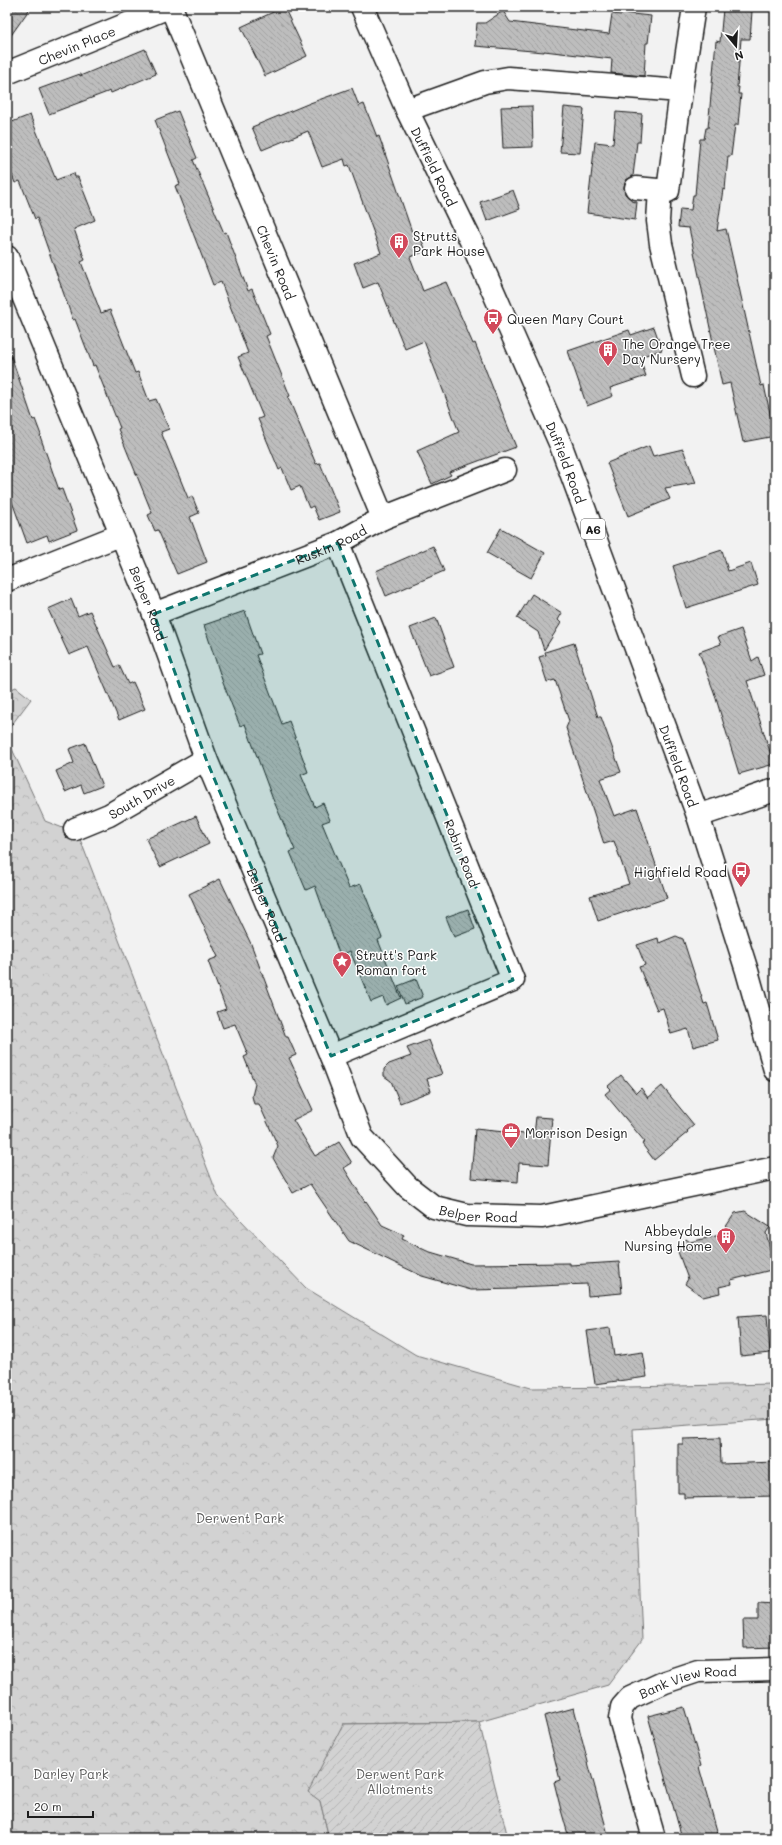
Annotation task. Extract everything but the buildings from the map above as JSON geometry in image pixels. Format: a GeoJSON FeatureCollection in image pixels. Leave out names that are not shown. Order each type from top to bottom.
{"type":"FeatureCollection","features":[{"type":"Feature","properties":{"kind":"street","name":"Chevin Place"},"geometry":{"type":"LineString","coordinates":[[7,74],[170,7]]}},
{"type":"Feature","properties":{"kind":"street","name":"Chevin Road"},"geometry":{"type":"LineString","coordinates":[[170,7],[383,518]]}},
{"type":"Feature","properties":{"kind":"street","name":"Duffield Road"},"geometry":{"type":"LineString","coordinates":[[362,7],[407,110],[471,241],[560,443],[698,816],[747,971],[775,1070]]}},
{"type":"Feature","properties":{"kind":"street"},"geometry":{"type":"LineString","coordinates":[[636,188],[668,191],[694,7]]}},
{"type":"Feature","properties":{"kind":"street"},"geometry":{"type":"LineString","coordinates":[[407,110],[485,82],[508,78],[681,91]]}},
{"type":"Feature","properties":{"kind":"street"},"geometry":{"type":"LineString","coordinates":[[660,190],[658,221],[661,244],[693,376]]}},
{"type":"Feature","properties":{"kind":"street","name":"Belper Road"},"geometry":{"type":"LineString","coordinates":[[7,257],[120,535],[154,614],[206,759],[331,1056],[362,1137],[408,1187],[434,1207],[467,1215],[542,1217],[775,1168]]}},
{"type":"Feature","properties":{"kind":"street","name":"Ruskin Road"},"geometry":{"type":"LineString","coordinates":[[154,614],[338,543],[383,518],[505,470]]}},
{"type":"Feature","properties":{"kind":"street"},"geometry":{"type":"LineString","coordinates":[[7,580],[120,535]]}},
{"type":"Feature","properties":{"kind":"street","name":"Robin Road"},"geometry":{"type":"LineString","coordinates":[[331,1056],[513,980],[338,543]]}},
{"type":"Feature","properties":{"kind":"street","name":"South Drive"},"geometry":{"type":"LineString","coordinates":[[75,829],[109,815],[206,759]]}},
{"type":"Feature","properties":{"kind":"street"},"geometry":{"type":"LineString","coordinates":[[698,816],[775,790]]}},
{"type":"Feature","properties":{"kind":"street","name":"Bank View Road"},"geometry":{"type":"LineString","coordinates":[[654,1838],[620,1719],[622,1707],[630,1698],[665,1682],[698,1671],[775,1669]]}},
{"type":"Feature","properties":{"kind":"highlighted area"},"geometry":{"type":"Polygon","coordinates":[[[338,543],[513,980],[331,1056],[206,759],[154,614],[338,543]]]}},
{"type":"Feature","properties":{"kind":"green space"},"geometry":{"type":"Polygon","coordinates":[[[16,687],[31,699],[7,731],[7,691],[16,687]]]}},
{"type":"Feature","properties":{"kind":"green space","name":"Derwent Park"},"geometry":{"type":"Polygon","coordinates":[[[7,738],[45,821],[78,834],[218,1196],[306,1288],[416,1355],[531,1388],[775,1384],[775,1419],[633,1429],[642,1640],[608,1685],[479,1722],[343,1724],[320,1801],[329,1838],[7,1838],[7,738]]]}},
{"type":"Feature","properties":{"kind":"green space","name":"Derwent Park Allotments"},"geometry":{"type":"Polygon","coordinates":[[[479,1722],[508,1838],[329,1838],[320,1801],[308,1792],[343,1724],[479,1722]]]}},
{"type":"Feature","properties":{"kind":"place","name":"Strutts Park House"},"geometry":{"type":"Point","coordinates":[399,259]}},
{"type":"Feature","properties":{"kind":"place","name":"Queen Mary Court"},"geometry":{"type":"Point","coordinates":[493,335]}},
{"type":"Feature","properties":{"kind":"place","name":"The Orange Tree Day Nursery"},"geometry":{"type":"Point","coordinates":[608,367]}},
{"type":"Feature","properties":{"kind":"place","name":"Highfield Road"},"geometry":{"type":"Point","coordinates":[741,888]}},
{"type":"Feature","properties":{"kind":"place","name":"Strutt's Park Roman fort"},"geometry":{"type":"Point","coordinates":[342,978]}},
{"type":"Feature","properties":{"kind":"place","name":"Morrison Design"},"geometry":{"type":"Point","coordinates":[511,1149]}},
{"type":"Feature","properties":{"kind":"place","name":"Abbeydale Nursing Home"},"geometry":{"type":"Point","coordinates":[726,1254]}},
{"type":"Feature","properties":{"kind":"park label","name":"Darley Park"},"geometry":{"type":"Point","coordinates":[71,1773]}}]}
